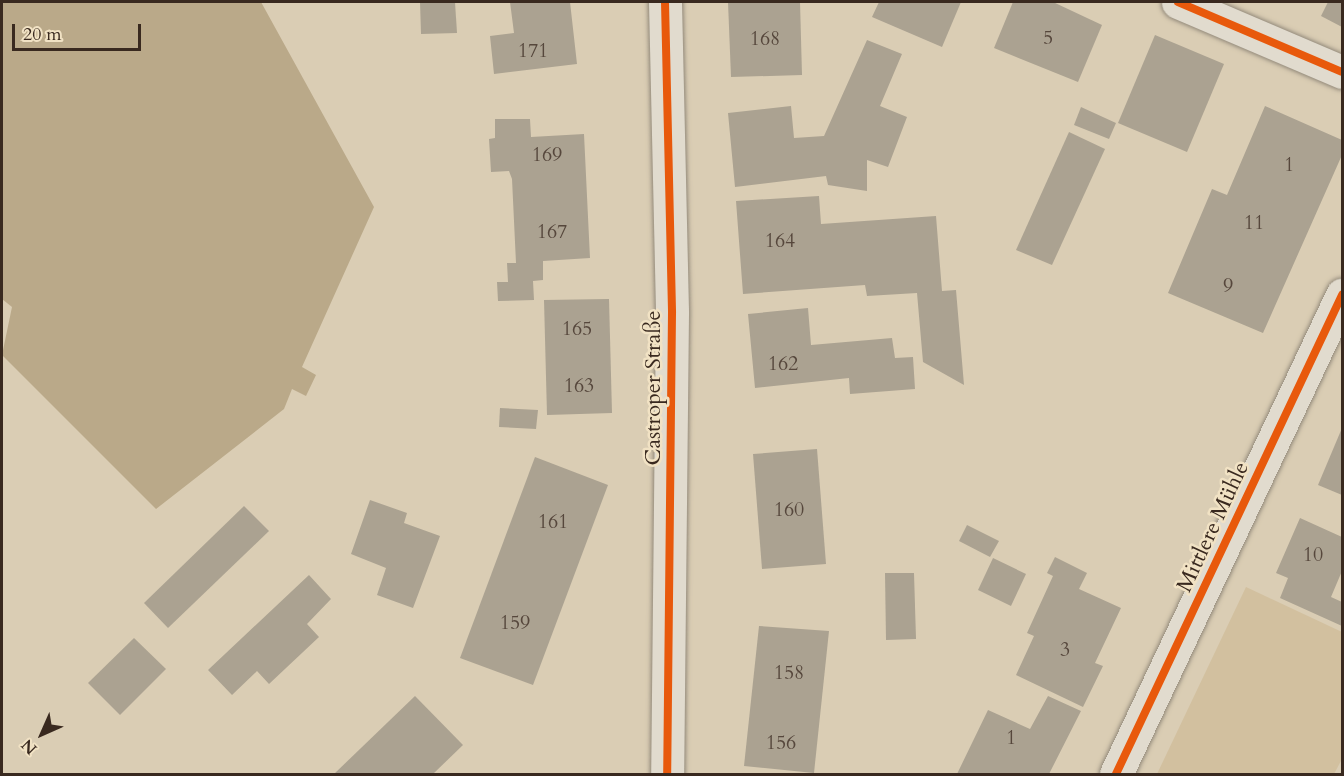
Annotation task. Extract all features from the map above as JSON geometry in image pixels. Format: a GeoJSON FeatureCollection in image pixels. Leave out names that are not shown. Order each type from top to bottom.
{"type":"FeatureCollection","features":[{"type":"Feature","properties":{"kind":"main road","name":"Castroper Straße"},"geometry":{"type":"LineString","coordinates":[[665,2],[672,313],[667,774]]}},
{"type":"Feature","properties":{"kind":"main road"},"geometry":{"type":"LineString","coordinates":[[1178,2],[1342,72]]}},
{"type":"Feature","properties":{"kind":"main road","name":"Mittlere Mühle"},"geometry":{"type":"LineString","coordinates":[[1116,774],[1342,295]]}},
{"type":"Feature","properties":{"kind":"shaded area"},"geometry":{"type":"Polygon","coordinates":[[[2,2],[261,2],[374,207],[302,367],[316,375],[306,396],[292,389],[284,409],[156,509],[2,355],[12,307],[2,299],[2,2]]]}},
{"type":"Feature","properties":{"kind":"shaded area"},"geometry":{"type":"Polygon","coordinates":[[[1246,587],[1342,632],[1342,759],[1334,774],[1157,774],[1246,587]]]}},
{"type":"Feature","properties":{"kind":"building"},"geometry":{"type":"Polygon","coordinates":[[[420,2],[455,2],[457,33],[421,34],[420,2]]]}},
{"type":"Feature","properties":{"kind":"building"},"geometry":{"type":"Polygon","coordinates":[[[510,2],[570,2],[577,64],[494,74],[490,36],[514,33],[510,2]]]}},
{"type":"Feature","properties":{"kind":"building"},"geometry":{"type":"Polygon","coordinates":[[[728,2],[800,2],[802,75],[731,77],[728,2]]]}},
{"type":"Feature","properties":{"kind":"building"},"geometry":{"type":"Polygon","coordinates":[[[879,2],[961,2],[942,47],[872,17],[879,2]]]}},
{"type":"Feature","properties":{"kind":"building"},"geometry":{"type":"Polygon","coordinates":[[[1013,2],[1053,2],[1102,25],[1078,82],[994,48],[1013,2]]]}},
{"type":"Feature","properties":{"kind":"building"},"geometry":{"type":"Polygon","coordinates":[[[1328,2],[1342,2],[1342,27],[1321,16],[1328,2]]]}},
{"type":"Feature","properties":{"kind":"building"},"geometry":{"type":"Polygon","coordinates":[[[1155,35],[1224,64],[1187,152],[1118,123],[1155,35]]]}},
{"type":"Feature","properties":{"kind":"building"},"geometry":{"type":"Polygon","coordinates":[[[867,40],[902,54],[880,106],[907,117],[888,167],[867,160],[867,191],[828,185],[826,176],[735,187],[728,113],[791,106],[794,138],[824,136],[867,40]]]}},
{"type":"Feature","properties":{"kind":"building"},"geometry":{"type":"Polygon","coordinates":[[[1265,106],[1342,140],[1342,155],[1263,333],[1168,293],[1212,189],[1227,195],[1265,106]]]}},
{"type":"Feature","properties":{"kind":"building"},"geometry":{"type":"Polygon","coordinates":[[[1081,107],[1116,123],[1109,139],[1074,125],[1081,107]]]}},
{"type":"Feature","properties":{"kind":"building"},"geometry":{"type":"Polygon","coordinates":[[[495,119],[530,119],[531,137],[584,134],[590,258],[543,261],[543,280],[533,281],[534,300],[498,301],[497,282],[508,282],[507,263],[516,263],[512,179],[509,171],[491,172],[489,139],[495,138],[495,119]]]}},
{"type":"Feature","properties":{"kind":"building"},"geometry":{"type":"Polygon","coordinates":[[[1069,132],[1105,149],[1052,265],[1016,250],[1069,132]]]}},
{"type":"Feature","properties":{"kind":"building"},"geometry":{"type":"Polygon","coordinates":[[[819,196],[821,224],[936,216],[942,291],[956,290],[964,385],[923,362],[917,293],[867,296],[865,285],[743,294],[736,201],[819,196]]]}},
{"type":"Feature","properties":{"kind":"building"},"geometry":{"type":"Polygon","coordinates":[[[609,299],[612,413],[547,415],[544,300],[609,299]]]}},
{"type":"Feature","properties":{"kind":"building"},"geometry":{"type":"Polygon","coordinates":[[[808,308],[811,345],[892,338],[895,358],[913,357],[915,389],[850,394],[849,378],[755,388],[748,314],[808,308]]]}},
{"type":"Feature","properties":{"kind":"building"},"geometry":{"type":"Polygon","coordinates":[[[500,408],[538,410],[536,429],[499,427],[500,408]]]}},
{"type":"Feature","properties":{"kind":"building"},"geometry":{"type":"Polygon","coordinates":[[[1342,428],[1342,495],[1318,485],[1342,428]]]}},
{"type":"Feature","properties":{"kind":"building"},"geometry":{"type":"Polygon","coordinates":[[[817,449],[826,564],[762,569],[753,454],[817,449]]]}},
{"type":"Feature","properties":{"kind":"building"},"geometry":{"type":"Polygon","coordinates":[[[535,457],[608,485],[533,685],[460,658],[535,457]]]}},
{"type":"Feature","properties":{"kind":"building"},"geometry":{"type":"Polygon","coordinates":[[[370,500],[407,513],[404,523],[440,536],[413,608],[377,595],[386,568],[351,554],[370,500]]]}},
{"type":"Feature","properties":{"kind":"building"},"geometry":{"type":"Polygon","coordinates":[[[244,506],[269,531],[168,628],[144,603],[244,506]]]}},
{"type":"Feature","properties":{"kind":"building"},"geometry":{"type":"Polygon","coordinates":[[[1300,518],[1342,537],[1342,571],[1331,597],[1342,602],[1342,626],[1280,598],[1288,578],[1276,573],[1300,518]]]}},
{"type":"Feature","properties":{"kind":"building"},"geometry":{"type":"Polygon","coordinates":[[[967,525],[999,541],[990,557],[959,541],[967,525]]]}},
{"type":"Feature","properties":{"kind":"building"},"geometry":{"type":"Polygon","coordinates":[[[1055,557],[1087,573],[1079,589],[1121,608],[1095,663],[1103,666],[1083,707],[1016,675],[1034,636],[1027,633],[1053,576],[1047,573],[1055,557]]]}},
{"type":"Feature","properties":{"kind":"building"},"geometry":{"type":"Polygon","coordinates":[[[993,558],[1026,574],[1011,606],[978,590],[993,558]]]}},
{"type":"Feature","properties":{"kind":"building"},"geometry":{"type":"Polygon","coordinates":[[[885,573],[914,573],[916,639],[886,640],[885,573]]]}},
{"type":"Feature","properties":{"kind":"building"},"geometry":{"type":"Polygon","coordinates":[[[309,575],[331,599],[307,624],[319,637],[269,684],[257,671],[232,695],[208,670],[309,575]]]}},
{"type":"Feature","properties":{"kind":"building"},"geometry":{"type":"Polygon","coordinates":[[[759,626],[829,631],[814,773],[744,766],[759,626]]]}},
{"type":"Feature","properties":{"kind":"building"},"geometry":{"type":"Polygon","coordinates":[[[134,638],[166,669],[120,715],[88,683],[134,638]]]}},
{"type":"Feature","properties":{"kind":"building"},"geometry":{"type":"Polygon","coordinates":[[[415,696],[463,745],[433,774],[334,774],[415,696]]]}},
{"type":"Feature","properties":{"kind":"building"},"geometry":{"type":"Polygon","coordinates":[[[1048,696],[1081,711],[1049,774],[957,774],[988,710],[1030,729],[1048,696]]]}},
{"type":"Feature","properties":{"kind":"cycle path"},"geometry":{"type":"LineString","coordinates":[[665,2],[672,313],[667,774]]}},
{"type":"Feature","properties":{"kind":"cycle path"},"geometry":{"type":"LineString","coordinates":[[1178,2],[1342,72]]}},
{"type":"Feature","properties":{"kind":"cycle path"},"geometry":{"type":"LineString","coordinates":[[1116,774],[1342,295]]}}]}
